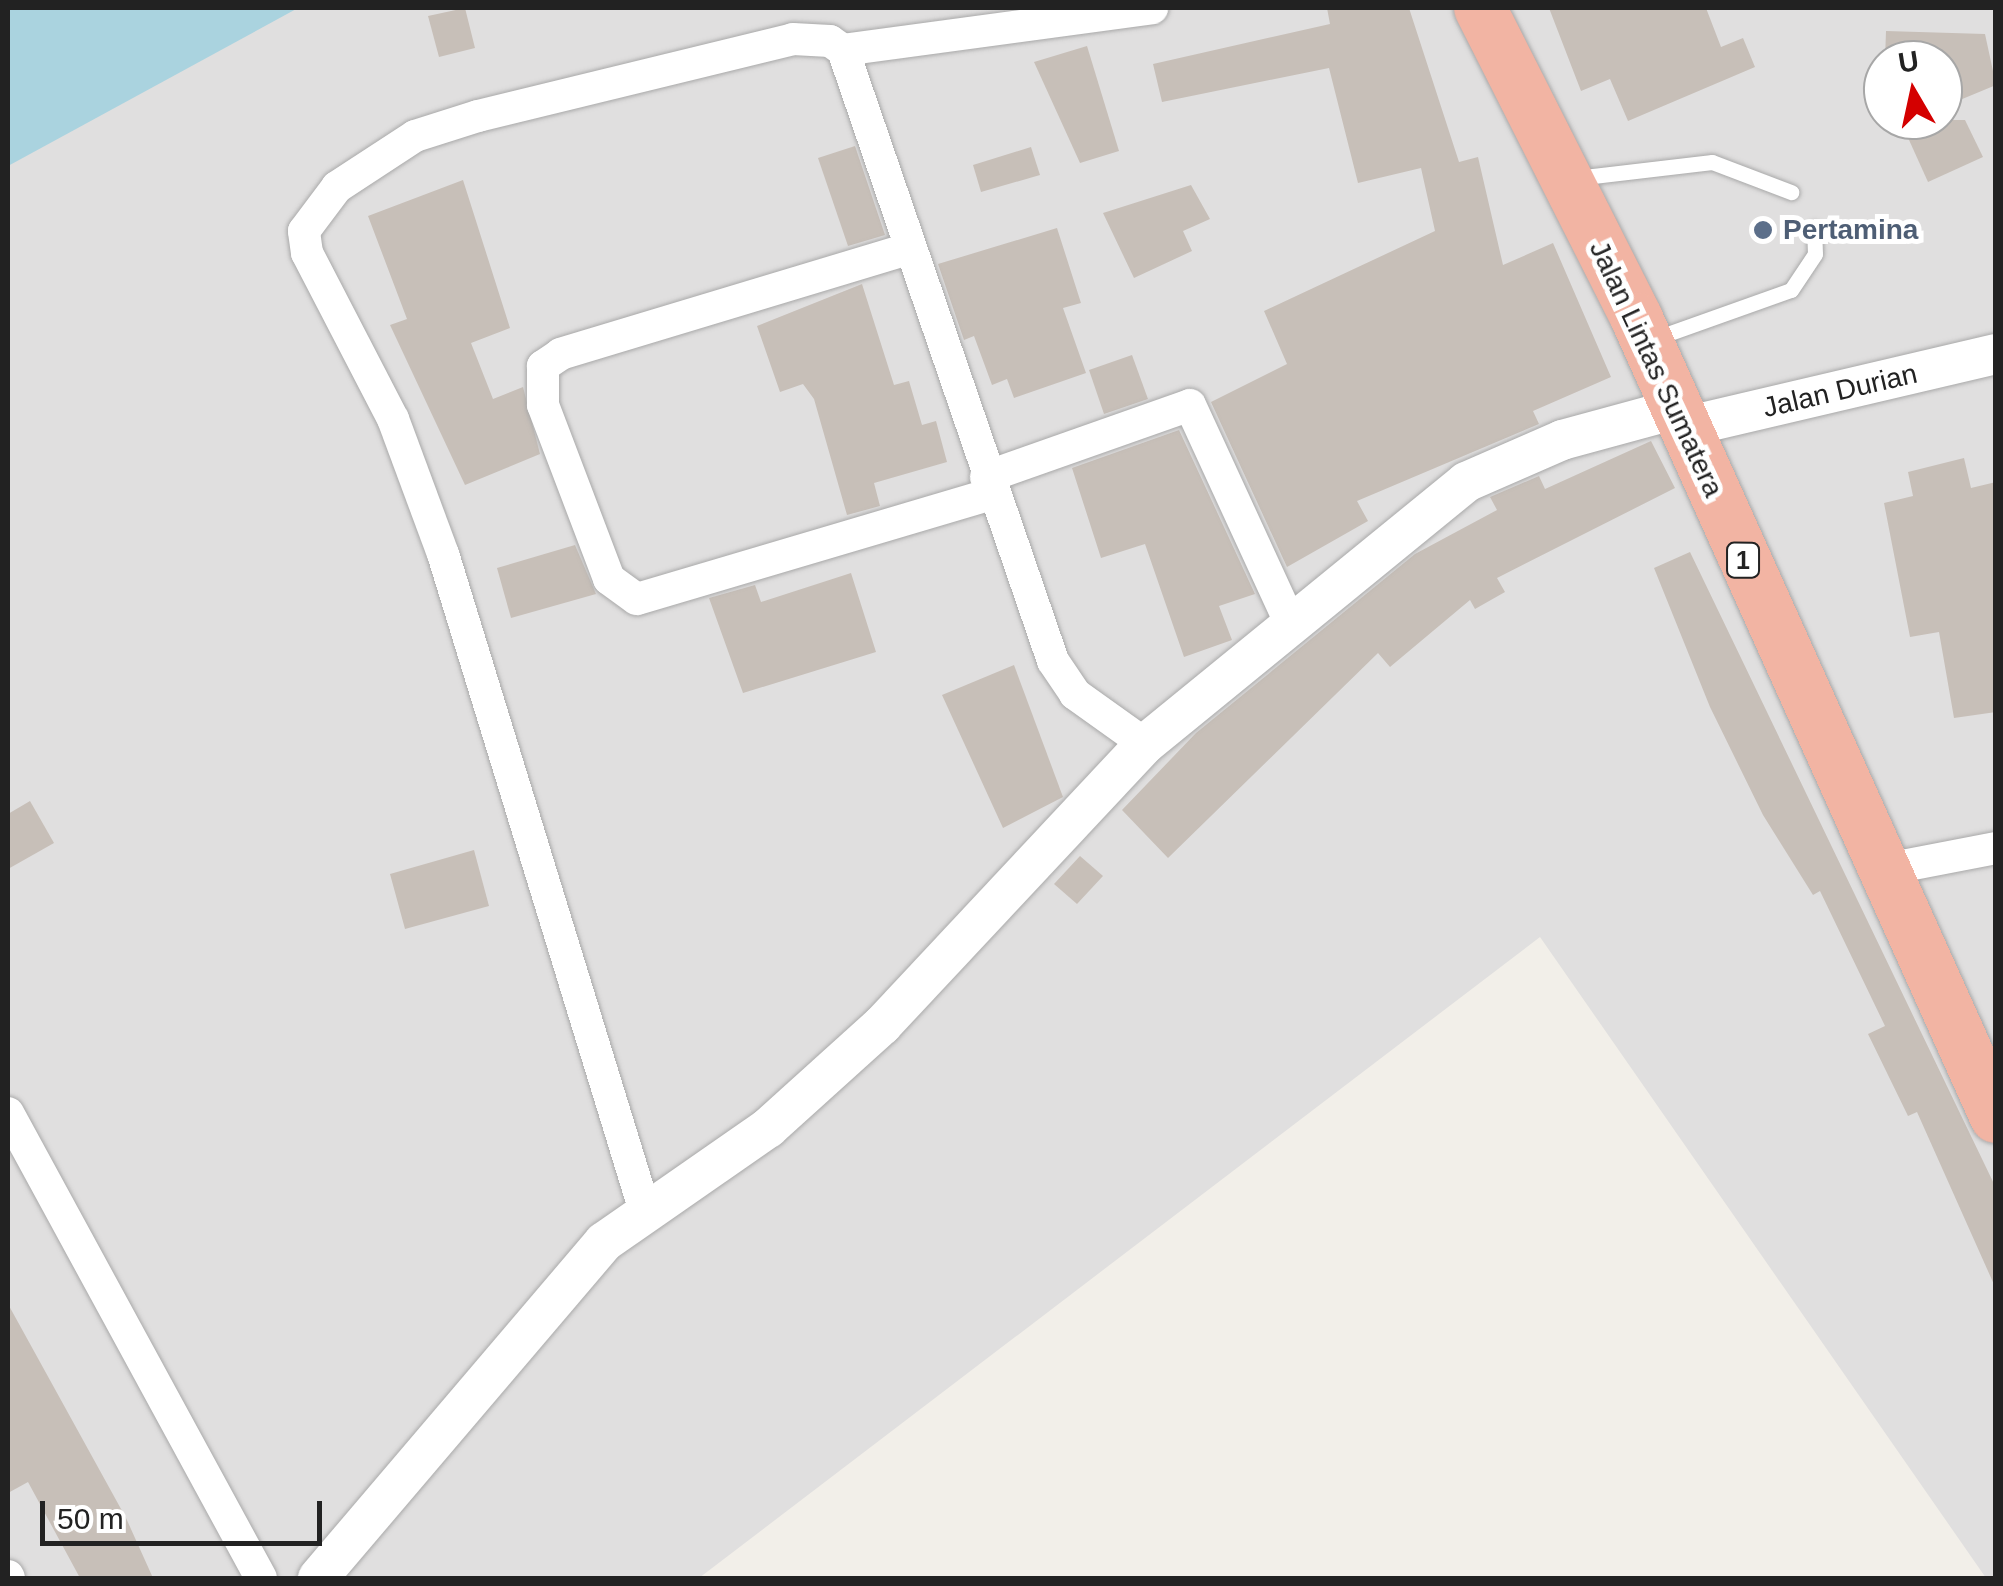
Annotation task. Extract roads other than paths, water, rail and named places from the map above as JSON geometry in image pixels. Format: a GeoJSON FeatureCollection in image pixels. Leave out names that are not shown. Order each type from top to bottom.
{"type":"FeatureCollection","features":[{"type":"Feature","properties":{"kind":"highway","name":"Jalan Lintas Sumatera"},"geometry":{"type":"LineString","coordinates":[[1480,8],[1646,342],[1996,1117]]}},
{"type":"Feature","properties":{"kind":"street"},"geometry":{"type":"LineString","coordinates":[[644,1208],[443,554],[393,419],[306,252],[304,231],[337,187],[415,136],[792,39],[816,36],[843,50],[1152,8]]}},
{"type":"Feature","properties":{"kind":"street"},"geometry":{"type":"LineString","coordinates":[[843,50],[988,486],[1062,679],[1144,744]]}},
{"type":"Feature","properties":{"kind":"street"},"geometry":{"type":"LineString","coordinates":[[908,249],[561,354],[544,366],[543,405],[609,579],[637,598],[988,486],[1190,405],[1290,620]]}},
{"type":"Feature","properties":{"kind":"street","name":"Jalan Durian"},"geometry":{"type":"LineString","coordinates":[[318,1578],[356,1544],[604,1242],[644,1208],[768,1128],[882,1025],[1144,744],[1290,620],[1466,482],[1562,440],[1996,354]]}},
{"type":"Feature","properties":{"kind":"street"},"geometry":{"type":"LineString","coordinates":[[1882,870],[1996,848]]}},
{"type":"Feature","properties":{"kind":"street"},"geometry":{"type":"LineString","coordinates":[[8,1112],[262,1578]]}},
{"type":"Feature","properties":{"kind":"lane"},"geometry":{"type":"LineString","coordinates":[[1567,180],[1712,162],[1792,192]]}},
{"type":"Feature","properties":{"kind":"lane"},"geometry":{"type":"LineString","coordinates":[[1646,342],[1790,290],[1815,254],[1814,229]]}},
{"type":"Feature","properties":{"kind":"water"},"geometry":{"type":"Polygon","coordinates":[[[8,8],[298,8],[8,166],[8,8]]]}},
{"type":"Feature","properties":{"kind":"place","name":"Pertamina"},"geometry":{"type":"Point","coordinates":[1763,230]}}]}
